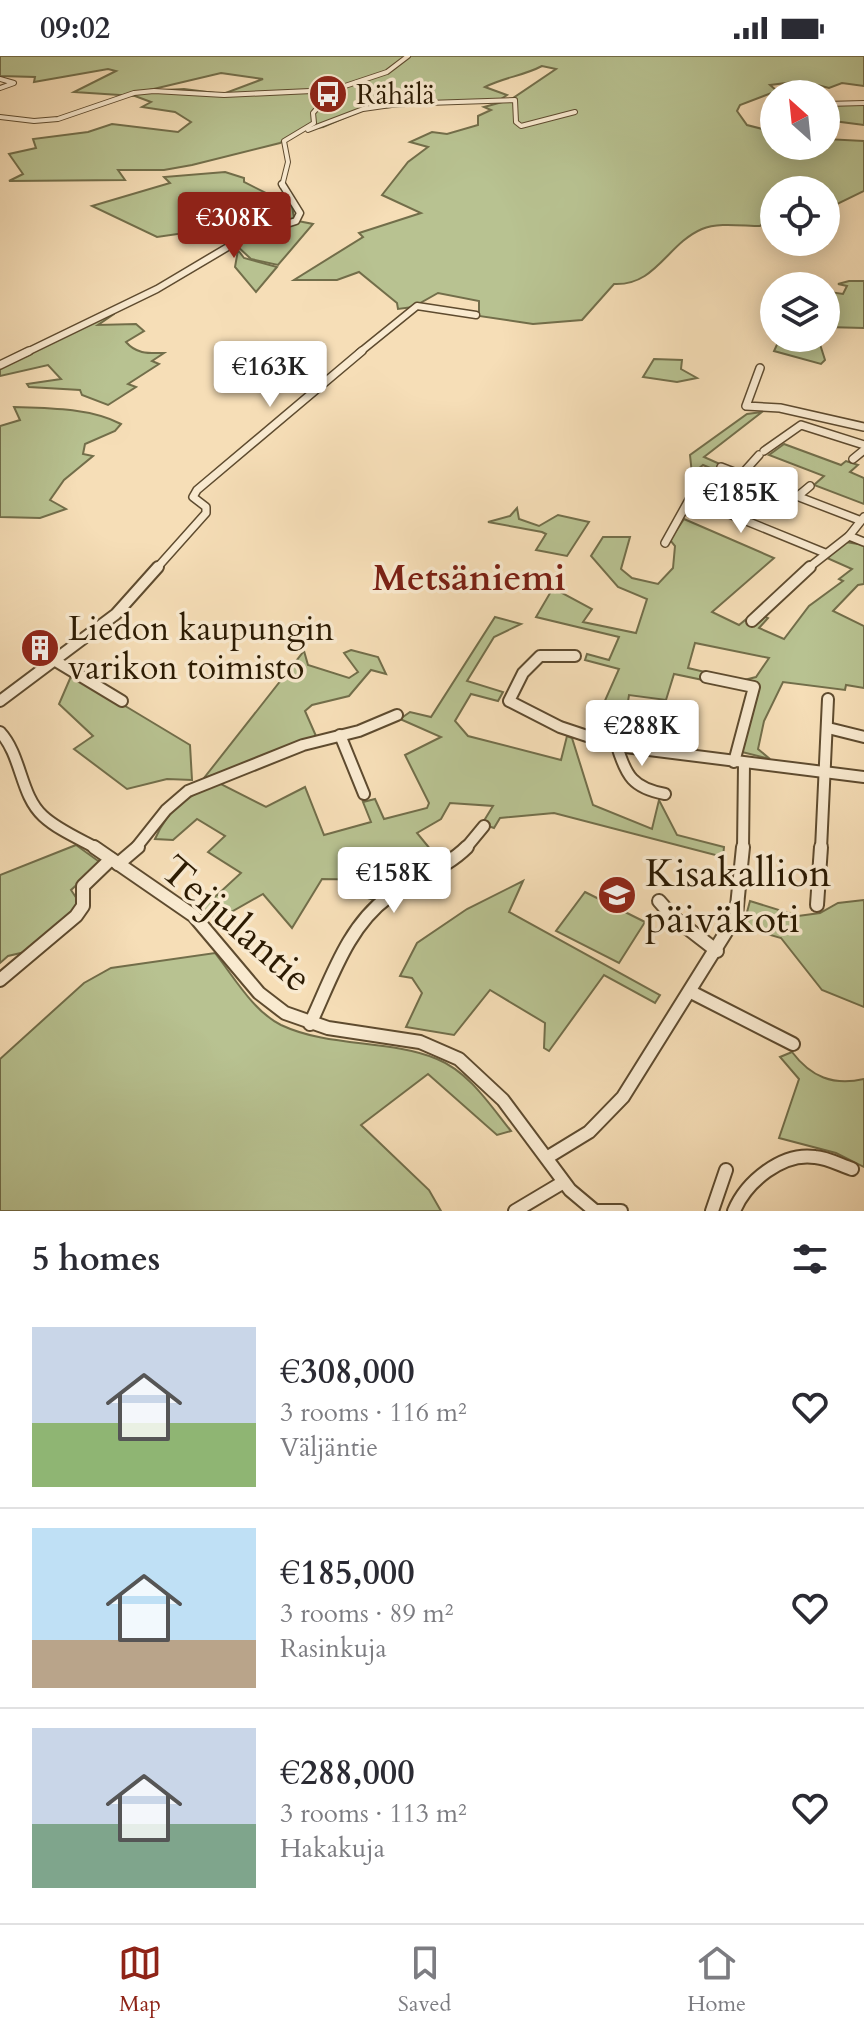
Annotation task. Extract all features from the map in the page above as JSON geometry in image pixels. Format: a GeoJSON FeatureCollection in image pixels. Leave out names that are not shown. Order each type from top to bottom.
{"type":"FeatureCollection","features":[{"type":"Feature","properties":{"kind":"street"},"geometry":{"type":"LineString","coordinates":[[0,117],[34,121],[58,119],[134,93],[154,91],[183,90],[224,95],[333,90],[387,72],[408,56]]}},
{"type":"Feature","properties":{"kind":"street"},"geometry":{"type":"LineString","coordinates":[[0,79],[14,83],[0,88]]}},
{"type":"Feature","properties":{"kind":"street"},"geometry":{"type":"LineString","coordinates":[[307,130],[314,123],[313,113],[333,90]]}},
{"type":"Feature","properties":{"kind":"street"},"geometry":{"type":"LineString","coordinates":[[0,365],[157,289],[243,238],[296,221],[300,213],[282,186],[288,162],[283,143],[307,130],[363,109],[398,104],[515,100],[516,122],[521,126],[575,112]]}},
{"type":"Feature","properties":{"kind":"street"},"geometry":{"type":"LineString","coordinates":[[840,104],[864,103]]}},
{"type":"Feature","properties":{"kind":"street"},"geometry":{"type":"LineString","coordinates":[[0,701],[116,614],[206,513],[206,507],[193,497],[197,490],[395,323],[417,306],[476,315]]}},
{"type":"Feature","properties":{"kind":"street"},"geometry":{"type":"LineString","coordinates":[[760,368],[746,406],[780,408],[864,427]]}},
{"type":"Feature","properties":{"kind":"street"},"geometry":{"type":"LineString","coordinates":[[742,474],[761,453],[801,425],[864,448],[853,459]]}},
{"type":"Feature","properties":{"kind":"street"},"geometry":{"type":"LineString","coordinates":[[721,467],[861,519],[849,536],[825,553],[752,621]]}},
{"type":"Feature","properties":{"kind":"street"},"geometry":{"type":"LineString","coordinates":[[798,496],[810,486]]}},
{"type":"Feature","properties":{"kind":"street"},"geometry":{"type":"LineString","coordinates":[[665,543],[690,498],[825,553]]}},
{"type":"Feature","properties":{"kind":"street"},"geometry":{"type":"LineString","coordinates":[[849,536],[864,542]]}},
{"type":"Feature","properties":{"kind":"street"},"geometry":{"type":"LineString","coordinates":[[575,656],[540,656],[523,673],[509,701],[560,727],[617,746],[827,775],[864,777]]}},
{"type":"Feature","properties":{"kind":"street"},"geometry":{"type":"LineString","coordinates":[[54,660],[122,701]]}},
{"type":"Feature","properties":{"kind":"street"},"geometry":{"type":"LineString","coordinates":[[548,1157],[589,1132],[613,1108],[691,992],[736,916],[741,893],[739,763],[754,687],[706,677]]}},
{"type":"Feature","properties":{"kind":"street"},"geometry":{"type":"LineString","coordinates":[[817,905],[827,775],[828,699]]}},
{"type":"Feature","properties":{"kind":"street"},"geometry":{"type":"LineString","coordinates":[[0,980],[76,916],[83,906],[83,886],[143,843],[166,810],[188,791],[303,745],[397,715]]}},
{"type":"Feature","properties":{"kind":"street"},"geometry":{"type":"LineString","coordinates":[[828,728],[864,737]]}},
{"type":"Feature","properties":{"kind":"street","name":"Teijulantie"},"geometry":{"type":"LineString","coordinates":[[1,734],[14,750],[27,794],[37,809],[196,918],[274,1006],[310,1024],[427,1044],[450,1052],[511,1108],[548,1157],[562,1183]]}},
{"type":"Feature","properties":{"kind":"street"},"geometry":{"type":"LineString","coordinates":[[340,735],[364,794]]}},
{"type":"Feature","properties":{"kind":"street"},"geometry":{"type":"LineString","coordinates":[[617,746],[630,784],[635,789],[665,794]]}},
{"type":"Feature","properties":{"kind":"street"},"geometry":{"type":"LineString","coordinates":[[310,1024],[360,926],[385,899],[461,854],[484,826]]}},
{"type":"Feature","properties":{"kind":"street"},"geometry":{"type":"LineString","coordinates":[[659,901],[673,917],[717,951]]}},
{"type":"Feature","properties":{"kind":"street"},"geometry":{"type":"LineString","coordinates":[[691,992],[793,1044]]}},
{"type":"Feature","properties":{"kind":"street"},"geometry":{"type":"LineString","coordinates":[[734,1211],[748,1184],[790,1161],[809,1155],[852,1169]]}},
{"type":"Feature","properties":{"kind":"street"},"geometry":{"type":"LineString","coordinates":[[712,1211],[726,1170]]}},
{"type":"Feature","properties":{"kind":"street"},"geometry":{"type":"LineString","coordinates":[[515,1211],[562,1183],[596,1211],[621,1211]]}},
{"type":"Feature","properties":{"kind":"green space"},"geometry":{"type":"Polygon","coordinates":[[[0,56],[864,56],[864,86],[840,84],[840,80],[760,80],[760,97],[740,105],[737,111],[747,125],[760,128],[760,160],[840,160],[840,140],[864,141],[864,191],[840,203],[840,176],[760,176],[760,226],[723,225],[702,229],[679,244],[641,278],[614,284],[582,320],[533,324],[479,316],[479,301],[438,293],[413,307],[398,309],[397,303],[359,272],[337,280],[294,280],[363,237],[359,233],[421,213],[382,195],[408,162],[428,147],[410,142],[432,132],[447,134],[478,125],[478,116],[491,110],[484,107],[510,100],[556,69],[542,66],[485,87],[507,95],[501,99],[365,109],[323,127],[304,130],[280,143],[192,165],[164,170],[118,170],[125,180],[9,181],[23,174],[9,154],[36,148],[33,139],[88,132],[112,124],[178,132],[191,122],[175,112],[142,107],[151,102],[135,96],[74,92],[116,71],[108,69],[34,82],[35,77],[0,76],[0,56]],[[221,73],[145,91],[184,89],[223,94],[263,79],[221,73]]]}},
{"type":"Feature","properties":{"kind":"green space"},"geometry":{"type":"Polygon","coordinates":[[[840,104],[864,104],[864,125],[840,122],[840,104]]]}},
{"type":"Feature","properties":{"kind":"green space"},"geometry":{"type":"Polygon","coordinates":[[[225,172],[244,178],[244,182],[292,206],[294,218],[246,233],[205,230],[157,237],[92,206],[170,183],[164,177],[225,172]]]}},
{"type":"Feature","properties":{"kind":"green space"},"geometry":{"type":"Polygon","coordinates":[[[298,221],[313,224],[278,265],[251,259],[236,245],[298,221]]]}},
{"type":"Feature","properties":{"kind":"green space"},"geometry":{"type":"Polygon","coordinates":[[[238,250],[244,258],[277,267],[256,292],[235,267],[238,250]]]}},
{"type":"Feature","properties":{"kind":"green space"},"geometry":{"type":"Polygon","coordinates":[[[864,281],[864,328],[840,327],[840,294],[843,294],[847,286],[840,283],[864,281]]]}},
{"type":"Feature","properties":{"kind":"green space"},"geometry":{"type":"Polygon","coordinates":[[[114,310],[114,314],[98,325],[136,324],[144,331],[126,342],[139,351],[164,353],[152,361],[159,364],[128,384],[136,387],[108,405],[82,395],[80,390],[29,387],[27,384],[61,379],[48,365],[0,376],[0,367],[114,310]]]}},
{"type":"Feature","properties":{"kind":"green space"},"geometry":{"type":"Polygon","coordinates":[[[778,352],[822,352],[825,360],[821,364],[778,352]]]}},
{"type":"Feature","properties":{"kind":"green space"},"geometry":{"type":"Polygon","coordinates":[[[654,359],[682,360],[681,369],[697,378],[677,382],[643,377],[654,359]]]}},
{"type":"Feature","properties":{"kind":"green space"},"geometry":{"type":"Polygon","coordinates":[[[14,407],[82,412],[121,424],[115,431],[85,444],[83,454],[93,456],[64,480],[50,500],[66,509],[40,518],[0,517],[0,426],[20,420],[14,407]]]}},
{"type":"Feature","properties":{"kind":"green space"},"geometry":{"type":"Polygon","coordinates":[[[762,412],[704,457],[722,465],[715,470],[703,465],[692,474],[690,455],[747,414],[762,412]]]}},
{"type":"Feature","properties":{"kind":"green space"},"geometry":{"type":"Polygon","coordinates":[[[784,444],[841,465],[846,461],[858,465],[850,472],[864,478],[864,504],[814,485],[824,476],[769,455],[784,444]]]}},
{"type":"Feature","properties":{"kind":"green space"},"geometry":{"type":"Polygon","coordinates":[[[517,508],[519,519],[539,526],[558,515],[589,522],[567,556],[536,550],[546,534],[488,522],[510,516],[517,508]]]}},
{"type":"Feature","properties":{"kind":"green space"},"geometry":{"type":"Polygon","coordinates":[[[684,519],[774,558],[712,612],[739,625],[755,612],[768,618],[759,628],[784,639],[809,606],[843,581],[839,579],[852,569],[827,558],[846,542],[864,545],[864,584],[858,585],[833,611],[864,626],[864,688],[846,685],[845,690],[783,682],[764,721],[758,749],[770,759],[742,752],[759,687],[744,680],[756,677],[769,658],[695,643],[688,668],[705,672],[703,680],[674,674],[666,700],[629,695],[622,740],[611,737],[603,705],[619,669],[585,660],[587,654],[609,660],[619,637],[536,617],[553,588],[592,609],[583,622],[636,633],[647,599],[618,587],[591,556],[603,537],[630,537],[621,569],[632,578],[658,584],[673,568],[675,546],[670,540],[684,519]]]}},
{"type":"Feature","properties":{"kind":"green space"},"geometry":{"type":"Polygon","coordinates":[[[495,617],[521,624],[494,637],[467,681],[503,692],[498,701],[471,694],[455,721],[468,736],[561,760],[567,736],[572,738],[593,805],[652,829],[659,800],[677,835],[724,847],[723,857],[554,813],[500,818],[494,828],[482,824],[493,806],[450,803],[441,819],[417,833],[440,861],[377,901],[367,898],[376,880],[322,879],[292,928],[263,894],[217,920],[203,908],[241,873],[208,852],[225,836],[197,819],[173,840],[155,839],[173,810],[198,792],[219,783],[266,807],[305,787],[324,835],[371,822],[363,802],[375,799],[384,819],[427,808],[429,803],[405,755],[441,737],[400,719],[410,712],[431,717],[495,617]]]}},
{"type":"Feature","properties":{"kind":"green space"},"geometry":{"type":"Polygon","coordinates":[[[351,650],[378,657],[386,674],[371,670],[349,696],[312,705],[305,711],[316,736],[204,778],[304,651],[308,665],[349,678],[358,672],[344,653],[351,650]]]}},
{"type":"Feature","properties":{"kind":"green space"},"geometry":{"type":"Polygon","coordinates":[[[72,674],[190,745],[192,780],[167,779],[127,789],[74,749],[93,736],[59,704],[72,674]]]}},
{"type":"Feature","properties":{"kind":"green space"},"geometry":{"type":"Polygon","coordinates":[[[76,845],[101,863],[71,890],[79,902],[76,911],[25,952],[8,956],[0,963],[0,875],[76,845]]]}},
{"type":"Feature","properties":{"kind":"green space"},"geometry":{"type":"Polygon","coordinates":[[[523,881],[509,912],[660,995],[655,1003],[604,975],[549,1051],[544,1048],[545,1023],[490,990],[454,1035],[406,1027],[422,993],[412,978],[400,976],[417,943],[467,909],[523,881]]]}},
{"type":"Feature","properties":{"kind":"green space"},"geometry":{"type":"Polygon","coordinates":[[[585,892],[645,922],[619,963],[556,931],[585,892]]]}},
{"type":"Feature","properties":{"kind":"green space"},"geometry":{"type":"Polygon","coordinates":[[[864,900],[864,1007],[822,990],[781,938],[743,927],[750,901],[798,916],[820,913],[838,903],[864,900]]]}},
{"type":"Feature","properties":{"kind":"green space"},"geometry":{"type":"Polygon","coordinates":[[[215,953],[253,1002],[271,1019],[319,1037],[399,1048],[437,1059],[469,1081],[511,1131],[497,1135],[428,1074],[361,1125],[429,1190],[441,1211],[0,1211],[0,1059],[84,983],[111,968],[215,953]]]}},
{"type":"Feature","properties":{"kind":"green space"},"geometry":{"type":"Polygon","coordinates":[[[792,1052],[807,1068],[824,1078],[842,1081],[864,1079],[864,1167],[836,1153],[779,1138],[799,1079],[780,1057],[792,1052]]]}},
{"type":"Feature","properties":{"kind":"place","name":"Rähälä"},"geometry":{"type":"Point","coordinates":[328,94]}},
{"type":"Feature","properties":{"kind":"place","name":"Liedon kaupungin varikon toimisto"},"geometry":{"type":"Point","coordinates":[40,648]}},
{"type":"Feature","properties":{"kind":"place","name":"Kisakallion päiväkoti"},"geometry":{"type":"Point","coordinates":[617,895]}},
{"type":"Feature","properties":{"kind":"district","name":"Metsäniemi"},"geometry":{"type":"Point","coordinates":[469,577]}}]}
